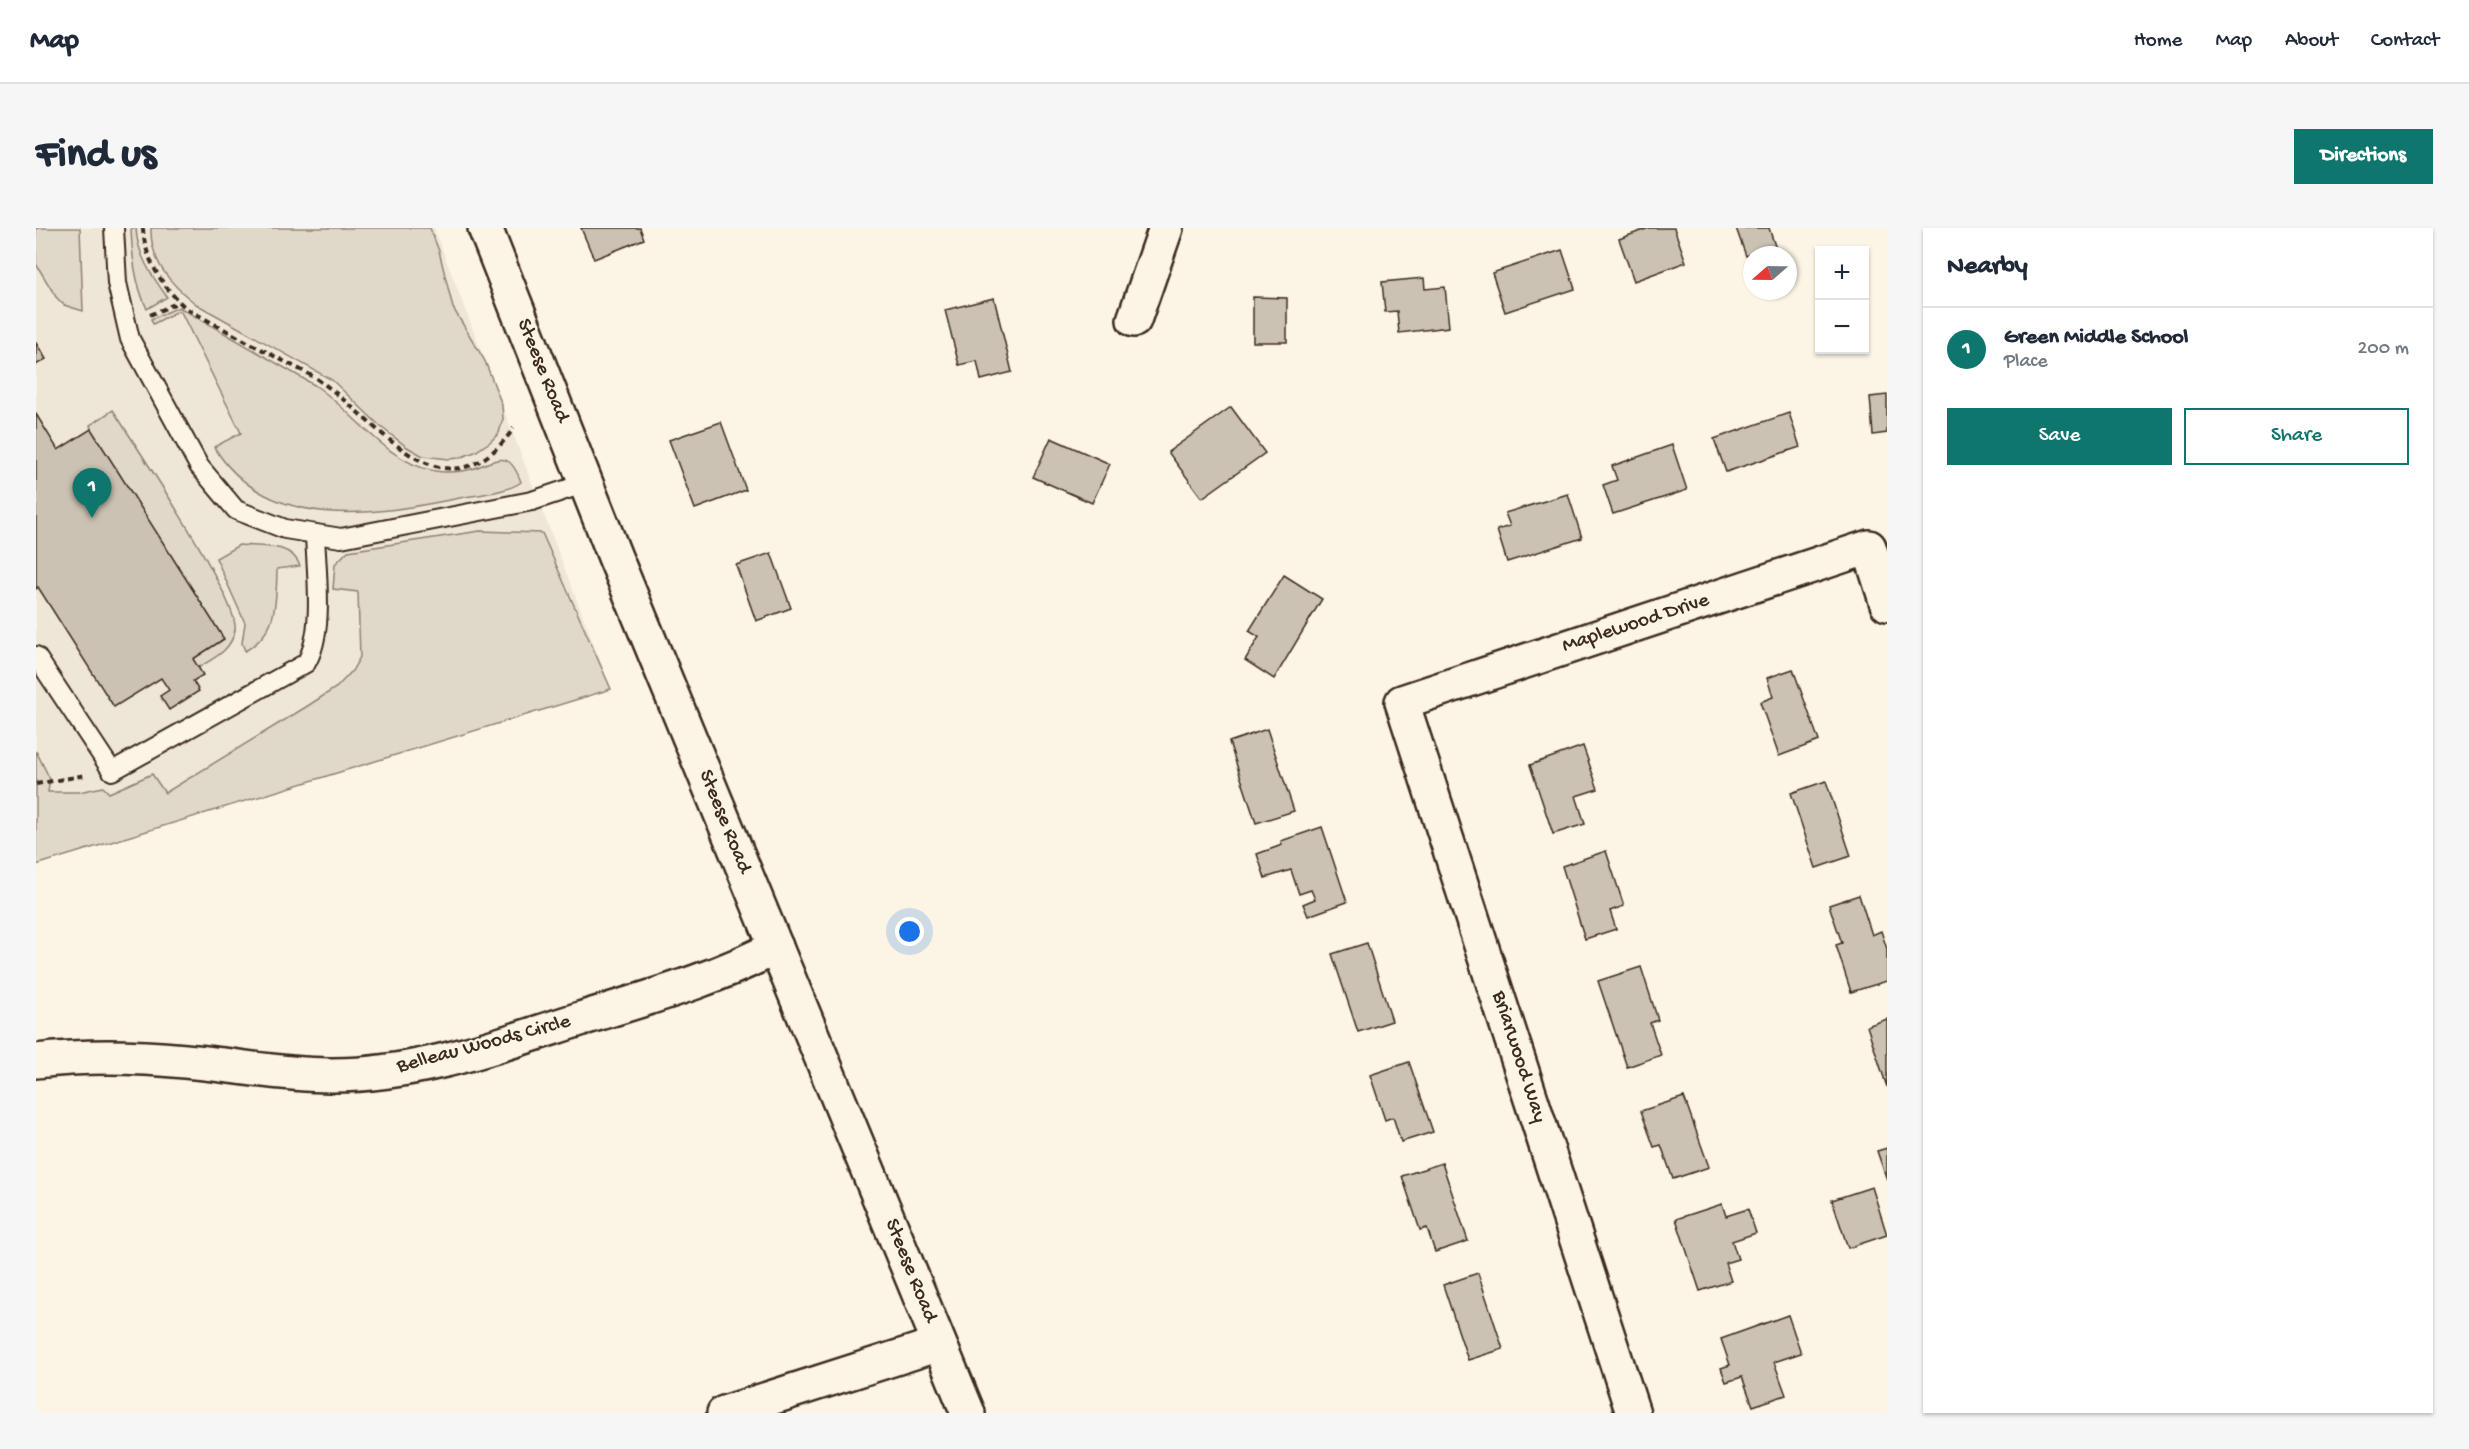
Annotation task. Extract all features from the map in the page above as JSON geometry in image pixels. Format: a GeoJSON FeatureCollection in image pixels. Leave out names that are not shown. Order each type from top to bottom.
{"type":"FeatureCollection","features":[{"type":"Feature","properties":{"kind":"street","name":"Steese Road"},"geometry":{"type":"LineString","coordinates":[[485,228],[586,483],[968,1413]]}},
{"type":"Feature","properties":{"kind":"street"},"geometry":{"type":"LineString","coordinates":[[1134,320],[1166,228]]}},
{"type":"Feature","properties":{"kind":"street","name":"Maplewood Drive"},"geometry":{"type":"LineString","coordinates":[[1402,702],[1869,547],[1887,604]]}},
{"type":"Feature","properties":{"kind":"street","name":"Briarwood Way"},"geometry":{"type":"LineString","coordinates":[[1402,702],[1633,1413]]}},
{"type":"Feature","properties":{"kind":"street","name":"Belleau Woods Circle"},"geometry":{"type":"LineString","coordinates":[[36,1061],[80,1056],[116,1056],[331,1076],[406,1070],[529,1035],[679,988],[736,968],[776,947]]}},
{"type":"Feature","properties":{"kind":"street"},"geometry":{"type":"LineString","coordinates":[[724,1413],[939,1344]]}},
{"type":"Feature","properties":{"kind":"lane"},"geometry":{"type":"LineString","coordinates":[[114,228],[117,283],[130,339],[199,466],[236,510],[285,529],[341,538],[532,501],[586,483]]}},
{"type":"Feature","properties":{"kind":"lane"},"geometry":{"type":"LineString","coordinates":[[36,656],[112,771],[306,663],[312,654],[316,636],[315,534]]}},
{"type":"Feature","properties":{"kind":"path"},"geometry":{"type":"LineString","coordinates":[[143,228],[144,243],[157,272],[172,297],[213,324],[323,383],[378,431],[416,459],[452,469],[469,465],[492,455],[514,428]]}},
{"type":"Feature","properties":{"kind":"path"},"geometry":{"type":"LineString","coordinates":[[126,324],[179,302]]}},
{"type":"Feature","properties":{"kind":"path"},"geometry":{"type":"LineString","coordinates":[[36,783],[112,771]]}},
{"type":"Feature","properties":{"kind":"shaded area"},"geometry":{"type":"Polygon","coordinates":[[[36,228],[434,228],[611,689],[36,865],[36,228]]]}},
{"type":"Feature","properties":{"kind":"shaded area"},"geometry":{"type":"Polygon","coordinates":[[[36,228],[80,228],[83,311],[64,305],[56,297],[36,264],[36,228]]]}},
{"type":"Feature","properties":{"kind":"shaded area"},"geometry":{"type":"Polygon","coordinates":[[[131,228],[136,228],[142,256],[167,297],[147,309],[135,269],[131,228]]]}},
{"type":"Feature","properties":{"kind":"shaded area"},"geometry":{"type":"Polygon","coordinates":[[[151,228],[430,228],[439,251],[453,308],[485,361],[502,405],[503,419],[499,433],[475,452],[459,458],[423,456],[407,447],[381,427],[332,380],[196,304],[163,271],[154,251],[151,228]]]}},
{"type":"Feature","properties":{"kind":"shaded area"},"geometry":{"type":"Polygon","coordinates":[[[179,307],[316,386],[386,447],[402,458],[418,466],[446,472],[463,471],[495,460],[506,460],[514,467],[521,482],[492,493],[393,509],[359,512],[325,512],[293,506],[263,494],[237,475],[214,447],[241,433],[180,310],[153,324],[151,319],[179,307]]]}},
{"type":"Feature","properties":{"kind":"shaded area"},"geometry":{"type":"Polygon","coordinates":[[[113,410],[204,556],[232,613],[235,630],[230,643],[221,653],[198,668],[193,659],[224,639],[91,429],[90,425],[113,410]]]}},
{"type":"Feature","properties":{"kind":"shaded area"},"geometry":{"type":"Polygon","coordinates":[[[480,531],[542,533],[611,689],[36,865],[36,751],[50,779],[48,792],[79,792],[103,787],[109,793],[152,774],[165,793],[337,687],[352,671],[360,657],[358,592],[333,589],[335,564],[348,551],[480,531]]]}},
{"type":"Feature","properties":{"kind":"shaded area"},"geometry":{"type":"Polygon","coordinates":[[[239,545],[283,549],[296,558],[300,566],[277,569],[273,615],[264,635],[245,651],[242,643],[245,623],[216,558],[239,545]]]}},
{"type":"Feature","properties":{"kind":"building"},"geometry":{"type":"Polygon","coordinates":[[[581,228],[640,228],[644,239],[594,259],[581,228]]]}},
{"type":"Feature","properties":{"kind":"building"},"geometry":{"type":"Polygon","coordinates":[[[1649,228],[1674,228],[1686,262],[1634,281],[1619,239],[1649,228]]]}},
{"type":"Feature","properties":{"kind":"building"},"geometry":{"type":"Polygon","coordinates":[[[1736,228],[1769,228],[1775,246],[1743,248],[1736,228]]]}},
{"type":"Feature","properties":{"kind":"building"},"geometry":{"type":"Polygon","coordinates":[[[1562,250],[1575,289],[1505,312],[1492,273],[1562,250]]]}},
{"type":"Feature","properties":{"kind":"building"},"geometry":{"type":"Polygon","coordinates":[[[1424,278],[1425,289],[1445,287],[1449,327],[1399,333],[1397,311],[1385,312],[1382,282],[1424,278]]]}},
{"type":"Feature","properties":{"kind":"building"},"geometry":{"type":"Polygon","coordinates":[[[1253,297],[1287,298],[1287,342],[1253,342],[1253,297]]]}},
{"type":"Feature","properties":{"kind":"building"},"geometry":{"type":"Polygon","coordinates":[[[994,298],[1012,372],[981,380],[977,361],[959,365],[945,310],[994,298]]]}},
{"type":"Feature","properties":{"kind":"building"},"geometry":{"type":"Polygon","coordinates":[[[36,343],[46,359],[36,365],[36,343]]]}},
{"type":"Feature","properties":{"kind":"building"},"geometry":{"type":"Polygon","coordinates":[[[1887,395],[1887,433],[1873,435],[1870,397],[1887,395]]]}},
{"type":"Feature","properties":{"kind":"building"},"geometry":{"type":"Polygon","coordinates":[[[1231,407],[1265,453],[1202,498],[1168,452],[1231,407]]]}},
{"type":"Feature","properties":{"kind":"building"},"geometry":{"type":"Polygon","coordinates":[[[1789,413],[1800,447],[1726,472],[1714,439],[1789,413]]]}},
{"type":"Feature","properties":{"kind":"building"},"geometry":{"type":"Polygon","coordinates":[[[36,414],[58,450],[91,429],[224,639],[193,659],[203,675],[193,681],[199,691],[169,710],[160,696],[169,690],[161,678],[114,707],[38,587],[36,589],[36,414]]]}},
{"type":"Feature","properties":{"kind":"building"},"geometry":{"type":"Polygon","coordinates":[[[721,422],[746,490],[695,509],[669,440],[721,422]]]}},
{"type":"Feature","properties":{"kind":"building"},"geometry":{"type":"Polygon","coordinates":[[[1051,438],[1110,464],[1092,503],[1033,477],[1051,438]]]}},
{"type":"Feature","properties":{"kind":"building"},"geometry":{"type":"Polygon","coordinates":[[[1672,445],[1687,490],[1613,514],[1603,485],[1617,480],[1612,466],[1672,445]]]}},
{"type":"Feature","properties":{"kind":"building"},"geometry":{"type":"Polygon","coordinates":[[[1568,494],[1582,538],[1507,562],[1497,530],[1510,526],[1505,513],[1568,494]]]}},
{"type":"Feature","properties":{"kind":"building"},"geometry":{"type":"Polygon","coordinates":[[[771,553],[791,608],[756,621],[736,565],[771,553]]]}},
{"type":"Feature","properties":{"kind":"building"},"geometry":{"type":"Polygon","coordinates":[[[1284,575],[1322,599],[1274,679],[1245,660],[1259,637],[1249,631],[1284,575]]]}},
{"type":"Feature","properties":{"kind":"building"},"geometry":{"type":"Polygon","coordinates":[[[1793,669],[1819,741],[1779,756],[1760,702],[1773,697],[1767,678],[1793,669]]]}},
{"type":"Feature","properties":{"kind":"building"},"geometry":{"type":"Polygon","coordinates":[[[1267,729],[1294,811],[1256,823],[1229,742],[1267,729]]]}},
{"type":"Feature","properties":{"kind":"building"},"geometry":{"type":"Polygon","coordinates":[[[1583,746],[1598,789],[1576,796],[1585,824],[1553,834],[1530,765],[1583,746]]]}},
{"type":"Feature","properties":{"kind":"building"},"geometry":{"type":"Polygon","coordinates":[[[1826,781],[1851,856],[1816,868],[1791,793],[1826,781]]]}},
{"type":"Feature","properties":{"kind":"building"},"geometry":{"type":"Polygon","coordinates":[[[1322,827],[1347,902],[1308,916],[1303,904],[1315,899],[1311,890],[1299,894],[1291,870],[1265,878],[1257,854],[1282,845],[1281,841],[1322,827]]]}},
{"type":"Feature","properties":{"kind":"building"},"geometry":{"type":"Polygon","coordinates":[[[1606,851],[1624,906],[1610,911],[1616,929],[1585,939],[1562,866],[1606,851]]]}},
{"type":"Feature","properties":{"kind":"building"},"geometry":{"type":"Polygon","coordinates":[[[1859,895],[1872,935],[1881,931],[1887,949],[1887,981],[1851,992],[1836,945],[1842,943],[1829,905],[1859,895]]]}},
{"type":"Feature","properties":{"kind":"building"},"geometry":{"type":"Polygon","coordinates":[[[1367,943],[1392,1021],[1358,1032],[1332,954],[1367,943]]]}},
{"type":"Feature","properties":{"kind":"building"},"geometry":{"type":"Polygon","coordinates":[[[1641,967],[1658,1020],[1650,1023],[1661,1055],[1627,1067],[1598,981],[1641,967]]]}},
{"type":"Feature","properties":{"kind":"building"},"geometry":{"type":"Polygon","coordinates":[[[1887,1019],[1887,1087],[1867,1026],[1887,1019]]]}},
{"type":"Feature","properties":{"kind":"building"},"geometry":{"type":"Polygon","coordinates":[[[1409,1062],[1433,1132],[1401,1142],[1393,1117],[1385,1120],[1370,1075],[1409,1062]]]}},
{"type":"Feature","properties":{"kind":"building"},"geometry":{"type":"Polygon","coordinates":[[[1684,1097],[1709,1167],[1673,1179],[1661,1145],[1654,1147],[1641,1111],[1684,1097]]]}},
{"type":"Feature","properties":{"kind":"building"},"geometry":{"type":"Polygon","coordinates":[[[1887,1148],[1887,1180],[1877,1151],[1887,1148]]]}},
{"type":"Feature","properties":{"kind":"building"},"geometry":{"type":"Polygon","coordinates":[[[1442,1163],[1468,1241],[1435,1252],[1427,1228],[1420,1230],[1402,1176],[1442,1163]]]}},
{"type":"Feature","properties":{"kind":"building"},"geometry":{"type":"Polygon","coordinates":[[[1872,1187],[1887,1235],[1848,1248],[1832,1200],[1872,1187]]]}},
{"type":"Feature","properties":{"kind":"building"},"geometry":{"type":"Polygon","coordinates":[[[1722,1204],[1726,1216],[1748,1209],[1756,1233],[1732,1241],[1738,1259],[1725,1263],[1731,1281],[1700,1291],[1676,1219],[1722,1204]]]}},
{"type":"Feature","properties":{"kind":"building"},"geometry":{"type":"Polygon","coordinates":[[[1478,1273],[1503,1349],[1468,1360],[1443,1285],[1478,1273]]]}},
{"type":"Feature","properties":{"kind":"building"},"geometry":{"type":"Polygon","coordinates":[[[1788,1315],[1801,1353],[1774,1362],[1786,1395],[1753,1406],[1742,1377],[1726,1382],[1721,1368],[1730,1365],[1721,1339],[1788,1315]]]}},
{"type":"Feature","properties":{"kind":"place","name":"Green Middle School"},"geometry":{"type":"Point","coordinates":[92,518]}}]}
